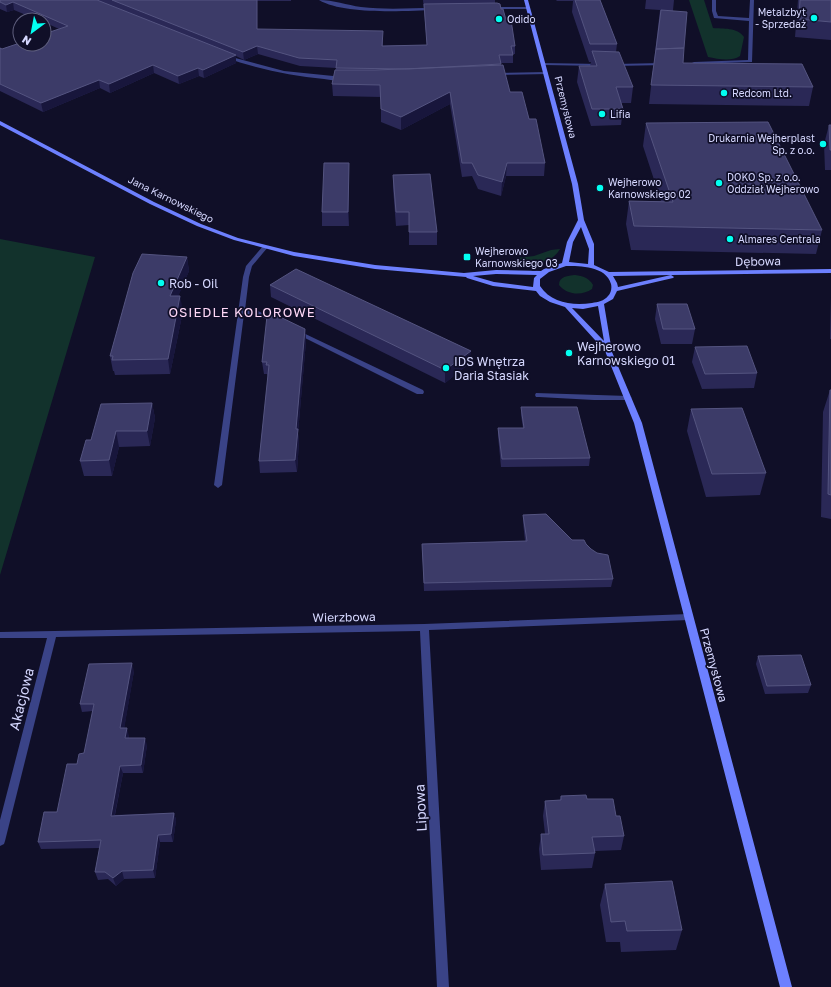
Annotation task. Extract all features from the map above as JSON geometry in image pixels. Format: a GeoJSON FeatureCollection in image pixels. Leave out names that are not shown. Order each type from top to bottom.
{"type":"FeatureCollection","features":[{"type":"Feature","properties":{"kind":"street"},"geometry":{"type":"LineString","coordinates":[[321,0],[350,8],[365,10],[442,9]]}},
{"type":"Feature","properties":{"kind":"street","name":"Przemysłowa"},"geometry":{"type":"LineString","coordinates":[[526,0],[575,184],[581,220],[591,244],[591,266]]}},
{"type":"Feature","properties":{"kind":"street"},"geometry":{"type":"LineString","coordinates":[[714,0],[714,12],[716,17],[751,20]]}},
{"type":"Feature","properties":{"kind":"street"},"geometry":{"type":"LineString","coordinates":[[686,64],[750,61],[752,0]]}},
{"type":"Feature","properties":{"kind":"street"},"geometry":{"type":"LineString","coordinates":[[480,8],[528,8]]}},
{"type":"Feature","properties":{"kind":"street"},"geometry":{"type":"LineString","coordinates":[[220,53],[272,71],[318,78],[349,79]]}},
{"type":"Feature","properties":{"kind":"street"},"geometry":{"type":"LineString","coordinates":[[544,64],[671,64]]}},
{"type":"Feature","properties":{"kind":"street"},"geometry":{"type":"LineString","coordinates":[[490,75],[546,73]]}},
{"type":"Feature","properties":{"kind":"street","name":"Jana Karnowskiego"},"geometry":{"type":"LineString","coordinates":[[0,123],[152,203],[199,225],[236,239],[294,254],[347,263],[464,275],[496,272],[541,273]]}},
{"type":"Feature","properties":{"kind":"street"},"geometry":{"type":"LineString","coordinates":[[565,264],[570,242],[581,220]]}},
{"type":"Feature","properties":{"kind":"street"},"geometry":{"type":"LineString","coordinates":[[218,485],[246,277],[249,266],[265,247]]}},
{"type":"Feature","properties":{"kind":"street"},"geometry":{"type":"LineString","coordinates":[[565,264],[591,266],[608,274],[614,282],[615,290],[610,298],[601,304],[586,307],[568,307],[554,303],[543,296],[537,289],[536,280],[541,273],[551,267],[565,264]]}},
{"type":"Feature","properties":{"kind":"street","name":"Dębowa"},"geometry":{"type":"LineString","coordinates":[[608,274],[831,271]]}},
{"type":"Feature","properties":{"kind":"street","name":"Dębowa"},"geometry":{"type":"LineString","coordinates":[[615,290],[684,274]]}},
{"type":"Feature","properties":{"kind":"street","name":"Jana Karnowskiego"},"geometry":{"type":"LineString","coordinates":[[464,275],[493,284],[537,289]]}},
{"type":"Feature","properties":{"kind":"street","name":"Przemysłowa"},"geometry":{"type":"LineString","coordinates":[[601,304],[609,352],[638,424],[786,987]]}},
{"type":"Feature","properties":{"kind":"street","name":"Przemysłowa"},"geometry":{"type":"LineString","coordinates":[[568,307],[609,352]]}},
{"type":"Feature","properties":{"kind":"street"},"geometry":{"type":"LineString","coordinates":[[241,312],[256,312],[285,326]]}},
{"type":"Feature","properties":{"kind":"street"},"geometry":{"type":"LineString","coordinates":[[292,329],[420,392]]}},
{"type":"Feature","properties":{"kind":"street"},"geometry":{"type":"LineString","coordinates":[[539,395],[628,398]]}},
{"type":"Feature","properties":{"kind":"street","name":"Wierzbowa"},"geometry":{"type":"LineString","coordinates":[[0,635],[424,627],[689,617]]}},
{"type":"Feature","properties":{"kind":"street","name":"Lipowa"},"geometry":{"type":"LineString","coordinates":[[424,627],[443,987]]}},
{"type":"Feature","properties":{"kind":"street","name":"Akacjowa"},"geometry":{"type":"LineString","coordinates":[[0,841],[52,634]]}},
{"type":"Feature","properties":{"kind":"green space"},"geometry":{"type":"Polygon","coordinates":[[[689,0],[704,0],[713,28],[734,30],[744,37],[740,56],[733,59],[708,57],[689,0]]]}},
{"type":"Feature","properties":{"kind":"green space"},"geometry":{"type":"Polygon","coordinates":[[[0,239],[95,257],[0,575],[0,239]]]}},
{"type":"Feature","properties":{"kind":"green space"},"geometry":{"type":"Polygon","coordinates":[[[560,249],[546,261],[533,263],[514,262],[517,258],[534,256],[551,250],[560,249]]]}},
{"type":"Feature","properties":{"kind":"green space"},"geometry":{"type":"Polygon","coordinates":[[[575,275],[588,279],[593,285],[592,289],[584,293],[570,293],[559,285],[562,278],[575,275]]]}},
{"type":"Feature","properties":{"kind":"building"},"geometry":{"type":"Polygon","coordinates":[[[0,0],[97,0],[236,55],[203,70],[198,68],[178,76],[153,65],[109,84],[99,80],[41,103],[0,84],[0,48],[2,49],[12,46],[12,52],[52,52],[52,31],[68,26],[52,19],[52,12],[36,12],[13,2],[6,5],[0,2],[0,0]]]}},
{"type":"Feature","properties":{"kind":"building"},"geometry":{"type":"Polygon","coordinates":[[[112,0],[257,0],[257,29],[383,31],[382,46],[427,45],[424,4],[497,3],[500,4],[501,9],[503,9],[506,20],[511,20],[515,46],[511,46],[513,55],[499,55],[501,64],[408,69],[336,68],[337,60],[299,58],[257,46],[243,52],[112,0]]]}},
{"type":"Feature","properties":{"kind":"building"},"geometry":{"type":"Polygon","coordinates":[[[575,0],[600,0],[617,44],[590,44],[575,0]]]}},
{"type":"Feature","properties":{"kind":"building"},"geometry":{"type":"Polygon","coordinates":[[[800,0],[831,0],[831,22],[799,19],[800,0]]]}},
{"type":"Feature","properties":{"kind":"building"},"geometry":{"type":"Polygon","coordinates":[[[661,10],[687,12],[684,48],[656,49],[661,10]]]}},
{"type":"Feature","properties":{"kind":"building"},"geometry":{"type":"Polygon","coordinates":[[[684,48],[683,63],[802,64],[813,87],[651,85],[656,49],[684,48]]]}},
{"type":"Feature","properties":{"kind":"building"},"geometry":{"type":"Polygon","coordinates":[[[592,51],[619,52],[633,87],[616,87],[623,109],[592,109],[579,66],[597,66],[592,51]]]}},
{"type":"Feature","properties":{"kind":"building"},"geometry":{"type":"Polygon","coordinates":[[[503,65],[510,92],[522,92],[529,119],[536,119],[545,163],[507,163],[502,182],[478,175],[472,163],[462,163],[450,92],[401,117],[381,109],[380,85],[332,84],[335,70],[503,65]]]}},
{"type":"Feature","properties":{"kind":"building"},"geometry":{"type":"Polygon","coordinates":[[[768,122],[822,230],[634,226],[629,201],[673,202],[646,123],[768,122]]]}},
{"type":"Feature","properties":{"kind":"building"},"geometry":{"type":"Polygon","coordinates":[[[829,125],[831,125],[831,150],[830,150],[829,125]]]}},
{"type":"Feature","properties":{"kind":"building"},"geometry":{"type":"Polygon","coordinates":[[[324,163],[349,163],[348,212],[322,212],[324,163]]]}},
{"type":"Feature","properties":{"kind":"building"},"geometry":{"type":"Polygon","coordinates":[[[430,174],[437,232],[409,232],[409,212],[396,212],[393,175],[430,174]]]}},
{"type":"Feature","properties":{"kind":"building"},"geometry":{"type":"Polygon","coordinates":[[[142,254],[187,257],[170,296],[180,296],[168,359],[112,360],[113,356],[110,356],[133,273],[142,254]]]}},
{"type":"Feature","properties":{"kind":"building"},"geometry":{"type":"Polygon","coordinates":[[[296,269],[471,351],[445,370],[270,285],[296,269]]]}},
{"type":"Feature","properties":{"kind":"building"},"geometry":{"type":"Polygon","coordinates":[[[657,304],[687,304],[695,329],[663,329],[657,304]]]}},
{"type":"Feature","properties":{"kind":"building"},"geometry":{"type":"Polygon","coordinates":[[[267,316],[278,316],[305,329],[296,429],[298,429],[295,460],[259,461],[269,365],[266,365],[267,362],[262,362],[267,316]]]}},
{"type":"Feature","properties":{"kind":"building"},"geometry":{"type":"Polygon","coordinates":[[[747,346],[757,373],[705,374],[695,347],[747,346]]]}},
{"type":"Feature","properties":{"kind":"building"},"geometry":{"type":"Polygon","coordinates":[[[831,390],[831,495],[828,494],[831,390]]]}},
{"type":"Feature","properties":{"kind":"building"},"geometry":{"type":"Polygon","coordinates":[[[152,403],[147,431],[116,431],[109,460],[80,461],[86,440],[91,440],[101,404],[152,403]]]}},
{"type":"Feature","properties":{"kind":"building"},"geometry":{"type":"Polygon","coordinates":[[[521,407],[577,407],[590,458],[502,459],[498,428],[524,428],[521,407]]]}},
{"type":"Feature","properties":{"kind":"building"},"geometry":{"type":"Polygon","coordinates":[[[742,408],[766,473],[712,474],[691,409],[742,408]]]}},
{"type":"Feature","properties":{"kind":"building"},"geometry":{"type":"Polygon","coordinates":[[[546,514],[572,540],[584,540],[591,549],[597,553],[608,555],[613,579],[424,583],[422,544],[527,541],[523,515],[546,514]]]}},
{"type":"Feature","properties":{"kind":"building"},"geometry":{"type":"Polygon","coordinates":[[[801,655],[811,685],[767,686],[758,656],[801,655]]]}},
{"type":"Feature","properties":{"kind":"building"},"geometry":{"type":"Polygon","coordinates":[[[132,663],[120,728],[127,728],[125,738],[145,738],[141,765],[120,766],[111,816],[174,813],[171,834],[158,835],[153,870],[122,871],[113,878],[105,872],[95,872],[101,840],[38,842],[44,812],[57,812],[67,764],[77,764],[79,754],[84,753],[94,704],[80,704],[89,664],[132,663]]]}},
{"type":"Feature","properties":{"kind":"building"},"geometry":{"type":"Polygon","coordinates":[[[586,795],[587,799],[613,799],[616,816],[620,816],[624,836],[592,837],[595,853],[543,855],[541,834],[549,834],[545,801],[561,800],[561,796],[586,795]]]}},
{"type":"Feature","properties":{"kind":"building"},"geometry":{"type":"Polygon","coordinates":[[[672,881],[682,930],[627,931],[625,921],[611,922],[605,884],[672,881]]]}},
{"type":"Feature","properties":{"kind":"place","name":"Metalzbyt - Sprzedaż"},"geometry":{"type":"Point","coordinates":[814,18]}},
{"type":"Feature","properties":{"kind":"place","name":"Odido"},"geometry":{"type":"Point","coordinates":[499,19]}},
{"type":"Feature","properties":{"kind":"place","name":"Redcom Ltd."},"geometry":{"type":"Point","coordinates":[724,93]}},
{"type":"Feature","properties":{"kind":"place","name":"Lifia"},"geometry":{"type":"Point","coordinates":[602,114]}},
{"type":"Feature","properties":{"kind":"place","name":"Drukarnia Wejherplast Sp. z o.o."},"geometry":{"type":"Point","coordinates":[823,144]}},
{"type":"Feature","properties":{"kind":"place","name":"DOKO Sp. z o.o. Oddział Wejherowo"},"geometry":{"type":"Point","coordinates":[719,183]}},
{"type":"Feature","properties":{"kind":"place","name":"Wejherowo Karnowskiego 02"},"geometry":{"type":"Point","coordinates":[600,188]}},
{"type":"Feature","properties":{"kind":"place","name":"Almares Centrala"},"geometry":{"type":"Point","coordinates":[730,239]}},
{"type":"Feature","properties":{"kind":"place","name":"Wejherowo Karnowskiego 03"},"geometry":{"type":"Point","coordinates":[467,257]}},
{"type":"Feature","properties":{"kind":"place","name":"Rob - Oil"},"geometry":{"type":"Point","coordinates":[161,283]}},
{"type":"Feature","properties":{"kind":"place","name":"Wejherowo Karnowskiego 01"},"geometry":{"type":"Point","coordinates":[569,353]}},
{"type":"Feature","properties":{"kind":"place","name":"IDS Wnętrza Daria Stasiak"},"geometry":{"type":"Point","coordinates":[446,368]}},
{"type":"Feature","properties":{"kind":"district","name":"OSIEDLE KOLOROWE"},"geometry":{"type":"Point","coordinates":[242,312]}}]}
